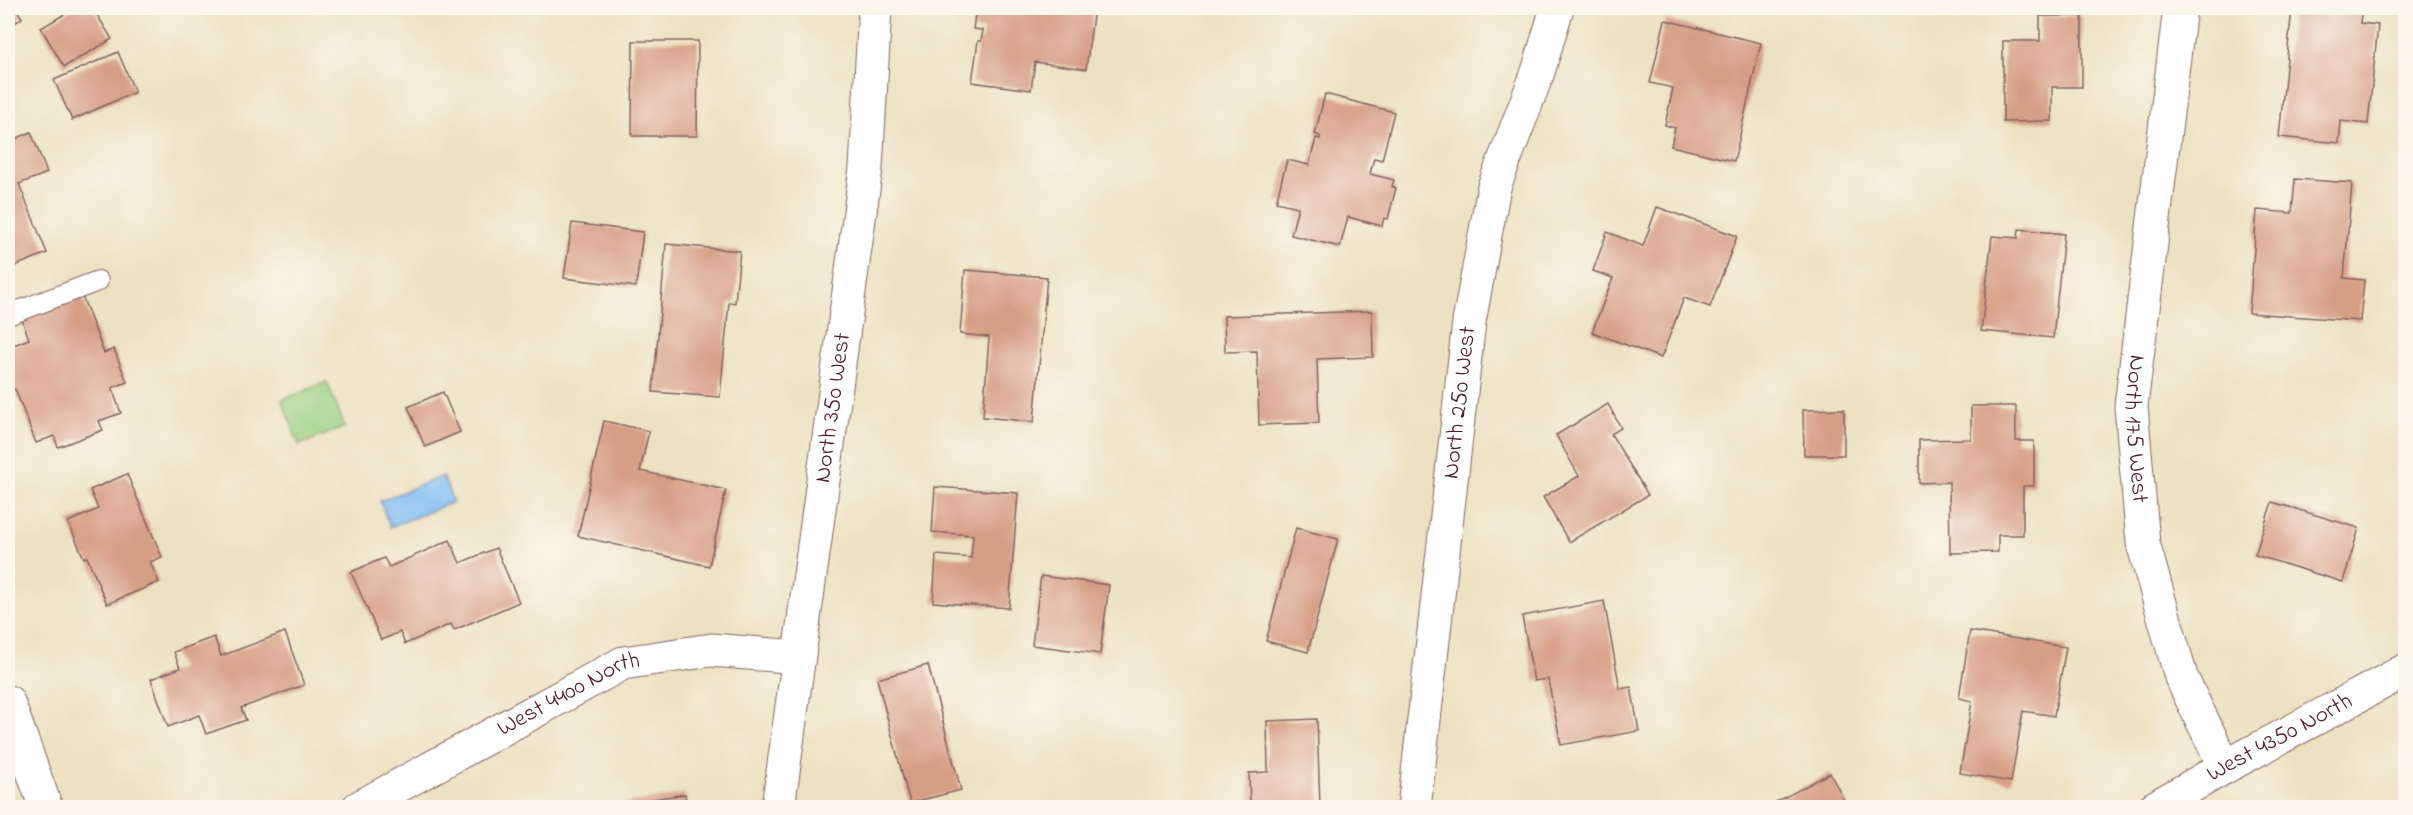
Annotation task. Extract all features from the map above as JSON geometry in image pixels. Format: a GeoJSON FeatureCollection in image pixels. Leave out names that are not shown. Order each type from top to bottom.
{"type":"FeatureCollection","features":[{"type":"Feature","properties":{"kind":"street","name":"North 350 West"},"geometry":{"type":"LineString","coordinates":[[778,807],[866,168],[875,8]]}},
{"type":"Feature","properties":{"kind":"street","name":"North 250 West"},"geometry":{"type":"LineString","coordinates":[[1414,807],[1469,322],[1494,187],[1538,72],[1557,8]]}},
{"type":"Feature","properties":{"kind":"street","name":"North 175 West"},"geometry":{"type":"LineString","coordinates":[[2180,8],[2131,406],[2143,543],[2181,677],[2225,766]]}},
{"type":"Feature","properties":{"kind":"street","name":"West 4400 North"},"geometry":{"type":"LineString","coordinates":[[358,807],[623,663],[711,650],[798,657]]}},
{"type":"Feature","properties":{"kind":"street","name":"West 4350 North"},"geometry":{"type":"LineString","coordinates":[[2154,807],[2225,766],[2406,670]]}},
{"type":"Feature","properties":{"kind":"street"},"geometry":{"type":"LineString","coordinates":[[8,702],[46,807]]}},
{"type":"Feature","properties":{"kind":"lane"},"geometry":{"type":"LineString","coordinates":[[8,315],[98,281]]}},
{"type":"Feature","properties":{"kind":"green space"},"geometry":{"type":"Polygon","coordinates":[[[327,382],[345,427],[299,445],[282,400],[327,382]]]}},
{"type":"Feature","properties":{"kind":"water"},"geometry":{"type":"Polygon","coordinates":[[[443,476],[453,502],[390,527],[380,501],[443,476]]]}},
{"type":"Feature","properties":{"kind":"building"},"geometry":{"type":"Polygon","coordinates":[[[8,8],[16,8],[22,18],[8,28],[8,8]]]}},
{"type":"Feature","properties":{"kind":"building"},"geometry":{"type":"Polygon","coordinates":[[[75,8],[93,8],[112,39],[64,67],[41,28],[75,8]]]}},
{"type":"Feature","properties":{"kind":"building"},"geometry":{"type":"Polygon","coordinates":[[[976,8],[1094,8],[1086,69],[1035,62],[1031,90],[972,82],[978,41],[981,41],[983,30],[973,29],[976,8]]]}},
{"type":"Feature","properties":{"kind":"building"},"geometry":{"type":"Polygon","coordinates":[[[2292,8],[2362,8],[2360,23],[2378,25],[2368,124],[2341,121],[2339,143],[2279,137],[2292,8]]]}},
{"type":"Feature","properties":{"kind":"building"},"geometry":{"type":"Polygon","coordinates":[[[2040,16],[2082,16],[2082,87],[2052,87],[2052,121],[2003,122],[2003,41],[2040,41],[2040,16]]]}},
{"type":"Feature","properties":{"kind":"building"},"geometry":{"type":"Polygon","coordinates":[[[1665,20],[1761,43],[1734,161],[1671,146],[1675,128],[1665,125],[1673,88],[1650,83],[1665,20]]]}},
{"type":"Feature","properties":{"kind":"building"},"geometry":{"type":"Polygon","coordinates":[[[633,41],[698,41],[697,136],[632,136],[633,41]]]}},
{"type":"Feature","properties":{"kind":"building"},"geometry":{"type":"Polygon","coordinates":[[[118,52],[135,92],[72,120],[54,80],[118,52]]]}},
{"type":"Feature","properties":{"kind":"building"},"geometry":{"type":"Polygon","coordinates":[[[1325,94],[1394,112],[1382,160],[1374,158],[1370,174],[1394,180],[1392,186],[1396,188],[1388,219],[1384,218],[1382,226],[1348,217],[1340,247],[1291,235],[1298,207],[1276,202],[1287,160],[1309,165],[1316,138],[1320,139],[1320,136],[1315,134],[1325,94]]]}},
{"type":"Feature","properties":{"kind":"building"},"geometry":{"type":"Polygon","coordinates":[[[31,132],[47,173],[19,184],[47,253],[8,269],[8,142],[31,132]]]}},
{"type":"Feature","properties":{"kind":"building"},"geometry":{"type":"Polygon","coordinates":[[[2295,179],[2352,183],[2344,278],[2364,280],[2360,321],[2249,313],[2257,210],[2292,213],[2295,179]]]}},
{"type":"Feature","properties":{"kind":"building"},"geometry":{"type":"Polygon","coordinates":[[[1657,207],[1737,236],[1710,307],[1684,298],[1661,358],[1592,332],[1613,278],[1593,271],[1607,232],[1643,246],[1657,207]]]}},
{"type":"Feature","properties":{"kind":"building"},"geometry":{"type":"Polygon","coordinates":[[[572,223],[643,232],[636,287],[564,278],[572,223]]]}},
{"type":"Feature","properties":{"kind":"building"},"geometry":{"type":"Polygon","coordinates":[[[2019,229],[2064,234],[2053,338],[1981,331],[1992,236],[2018,238],[2019,229]]]}},
{"type":"Feature","properties":{"kind":"building"},"geometry":{"type":"Polygon","coordinates":[[[666,244],[740,251],[735,303],[729,302],[720,397],[653,392],[666,244]]]}},
{"type":"Feature","properties":{"kind":"building"},"geometry":{"type":"Polygon","coordinates":[[[965,270],[1047,277],[1034,422],[983,417],[989,337],[960,334],[965,270]]]}},
{"type":"Feature","properties":{"kind":"building"},"geometry":{"type":"Polygon","coordinates":[[[82,296],[104,353],[114,349],[127,382],[112,388],[121,413],[99,421],[103,430],[58,447],[54,436],[36,443],[15,389],[9,392],[8,347],[29,339],[22,320],[82,296]]]}},
{"type":"Feature","properties":{"kind":"building"},"geometry":{"type":"Polygon","coordinates":[[[1372,311],[1373,357],[1317,359],[1319,423],[1259,425],[1257,351],[1225,352],[1224,316],[1372,311]]]}},
{"type":"Feature","properties":{"kind":"building"},"geometry":{"type":"Polygon","coordinates":[[[443,392],[460,432],[425,447],[408,407],[443,392]]]}},
{"type":"Feature","properties":{"kind":"building"},"geometry":{"type":"Polygon","coordinates":[[[1608,404],[1621,428],[1611,434],[1648,495],[1569,542],[1543,497],[1579,476],[1556,435],[1608,404]]]}},
{"type":"Feature","properties":{"kind":"building"},"geometry":{"type":"Polygon","coordinates":[[[1971,406],[2016,406],[2016,441],[2034,441],[2034,486],[2023,486],[2023,535],[1998,535],[1998,552],[1950,553],[1949,482],[1919,483],[1919,440],[1971,439],[1971,406]]]}},
{"type":"Feature","properties":{"kind":"building"},"geometry":{"type":"Polygon","coordinates":[[[1844,409],[1844,455],[1804,455],[1803,410],[1844,409]]]}},
{"type":"Feature","properties":{"kind":"building"},"geometry":{"type":"Polygon","coordinates":[[[604,421],[649,431],[640,471],[726,490],[709,566],[578,536],[604,421]]]}},
{"type":"Feature","properties":{"kind":"building"},"geometry":{"type":"Polygon","coordinates":[[[127,474],[162,557],[150,562],[159,582],[107,604],[87,557],[84,558],[68,522],[98,509],[90,490],[127,474]]]}},
{"type":"Feature","properties":{"kind":"building"},"geometry":{"type":"Polygon","coordinates":[[[935,487],[1018,493],[1009,608],[933,602],[936,555],[971,558],[973,535],[932,532],[935,487]]]}},
{"type":"Feature","properties":{"kind":"building"},"geometry":{"type":"Polygon","coordinates":[[[2272,502],[2359,528],[2343,582],[2255,555],[2272,502]]]}},
{"type":"Feature","properties":{"kind":"building"},"geometry":{"type":"Polygon","coordinates":[[[1296,528],[1338,539],[1308,652],[1266,641],[1296,528]]]}},
{"type":"Feature","properties":{"kind":"building"},"geometry":{"type":"Polygon","coordinates":[[[450,540],[460,563],[496,548],[519,602],[454,630],[451,624],[405,644],[400,632],[381,640],[351,572],[384,558],[389,567],[450,540]]]}},
{"type":"Feature","properties":{"kind":"building"},"geometry":{"type":"Polygon","coordinates":[[[1041,576],[1109,585],[1100,654],[1032,645],[1041,576]]]}},
{"type":"Feature","properties":{"kind":"building"},"geometry":{"type":"Polygon","coordinates":[[[1604,601],[1620,689],[1631,687],[1639,731],[1561,745],[1548,679],[1534,681],[1522,616],[1604,601]]]}},
{"type":"Feature","properties":{"kind":"building"},"geometry":{"type":"Polygon","coordinates":[[[1970,631],[2066,647],[2054,716],[2023,711],[2011,782],[1960,773],[1972,701],[1959,698],[1970,631]]]}},
{"type":"Feature","properties":{"kind":"building"},"geometry":{"type":"Polygon","coordinates":[[[285,632],[304,685],[241,708],[246,720],[206,734],[199,715],[168,727],[151,679],[180,668],[174,652],[214,637],[221,656],[285,632]]]}},
{"type":"Feature","properties":{"kind":"building"},"geometry":{"type":"Polygon","coordinates":[[[928,665],[961,790],[910,803],[877,679],[928,665]]]}},
{"type":"Feature","properties":{"kind":"building"},"geometry":{"type":"Polygon","coordinates":[[[1317,719],[1320,808],[1250,808],[1249,773],[1268,772],[1267,721],[1317,719]]]}},
{"type":"Feature","properties":{"kind":"building"},"geometry":{"type":"Polygon","coordinates":[[[1830,773],[1848,808],[1765,808],[1830,773]]]}},
{"type":"Feature","properties":{"kind":"building"},"geometry":{"type":"Polygon","coordinates":[[[685,794],[687,808],[606,808],[606,806],[685,794]]]}}]}
